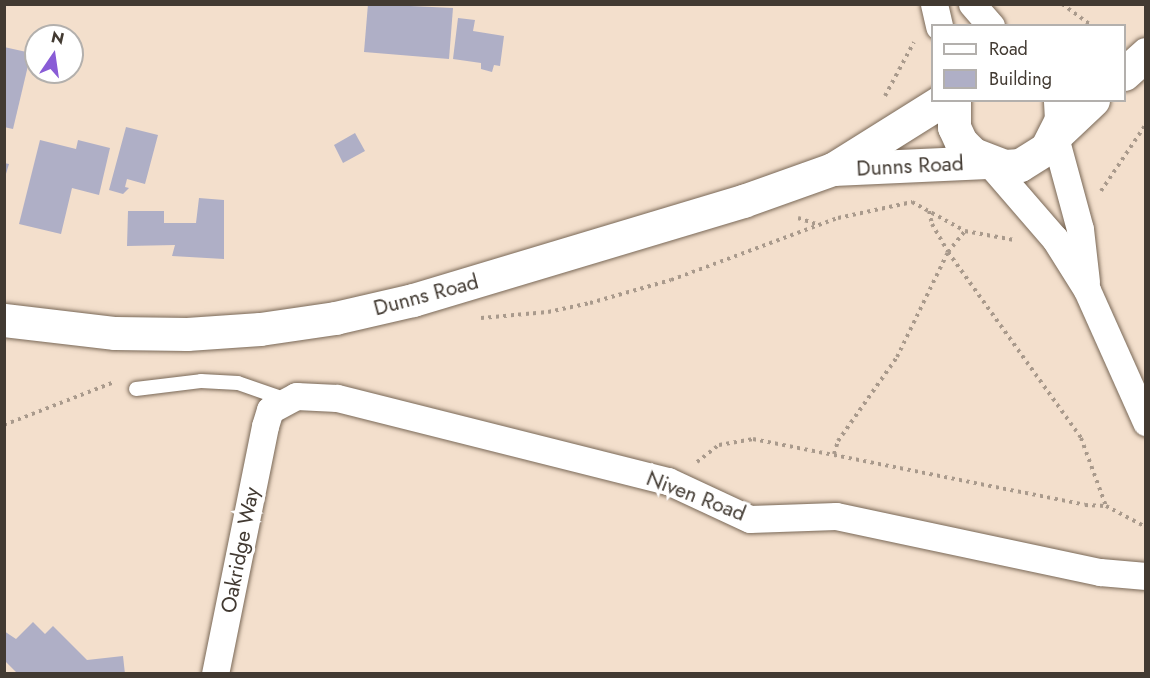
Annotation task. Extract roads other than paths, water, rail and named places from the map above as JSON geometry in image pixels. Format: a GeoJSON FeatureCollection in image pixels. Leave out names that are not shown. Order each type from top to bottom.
{"type":"FeatureCollection","features":[{"type":"Feature","properties":{"kind":"main road"},"geometry":{"type":"LineString","coordinates":[[1126,40],[1146,39]]}},
{"type":"Feature","properties":{"kind":"main road"},"geometry":{"type":"LineString","coordinates":[[1126,73],[1146,54]]}},
{"type":"Feature","properties":{"kind":"main road","name":"Dunns Road"},"geometry":{"type":"LineString","coordinates":[[4,320],[115,333],[187,334],[260,329],[334,318],[537,264],[833,170],[940,102]]}},
{"type":"Feature","properties":{"kind":"main road"},"geometry":{"type":"LineString","coordinates":[[954,102],[954,127],[962,142],[988,163]]}},
{"type":"Feature","properties":{"kind":"main road"},"geometry":{"type":"LineString","coordinates":[[1056,136],[1060,102]]}},
{"type":"Feature","properties":{"kind":"main road"},"geometry":{"type":"LineString","coordinates":[[1056,136],[1091,102]]}},
{"type":"Feature","properties":{"kind":"main road","name":"Dunns Road"},"geometry":{"type":"LineString","coordinates":[[833,170],[988,163],[1020,165],[1034,159],[1056,136]]}},
{"type":"Feature","properties":{"kind":"street"},"geometry":{"type":"LineString","coordinates":[[929,31],[934,4]]}},
{"type":"Feature","properties":{"kind":"street"},"geometry":{"type":"LineString","coordinates":[[972,4],[989,24]]}},
{"type":"Feature","properties":{"kind":"street"},"geometry":{"type":"LineString","coordinates":[[1056,136],[1080,229],[1087,290]]}},
{"type":"Feature","properties":{"kind":"street"},"geometry":{"type":"LineString","coordinates":[[988,163],[1055,239],[1087,290],[1146,422]]}},
{"type":"Feature","properties":{"kind":"street","name":"Niven Road"},"geometry":{"type":"LineString","coordinates":[[284,399],[296,396],[338,398],[681,487],[750,519],[836,516],[1100,572],[1146,576]]}},
{"type":"Feature","properties":{"kind":"street","name":"Oakridge Way"},"geometry":{"type":"LineString","coordinates":[[215,674],[265,426],[270,410],[284,399]]}},
{"type":"Feature","properties":{"kind":"lane"},"geometry":{"type":"LineString","coordinates":[[136,390],[201,381],[238,383],[284,399]]}}]}
